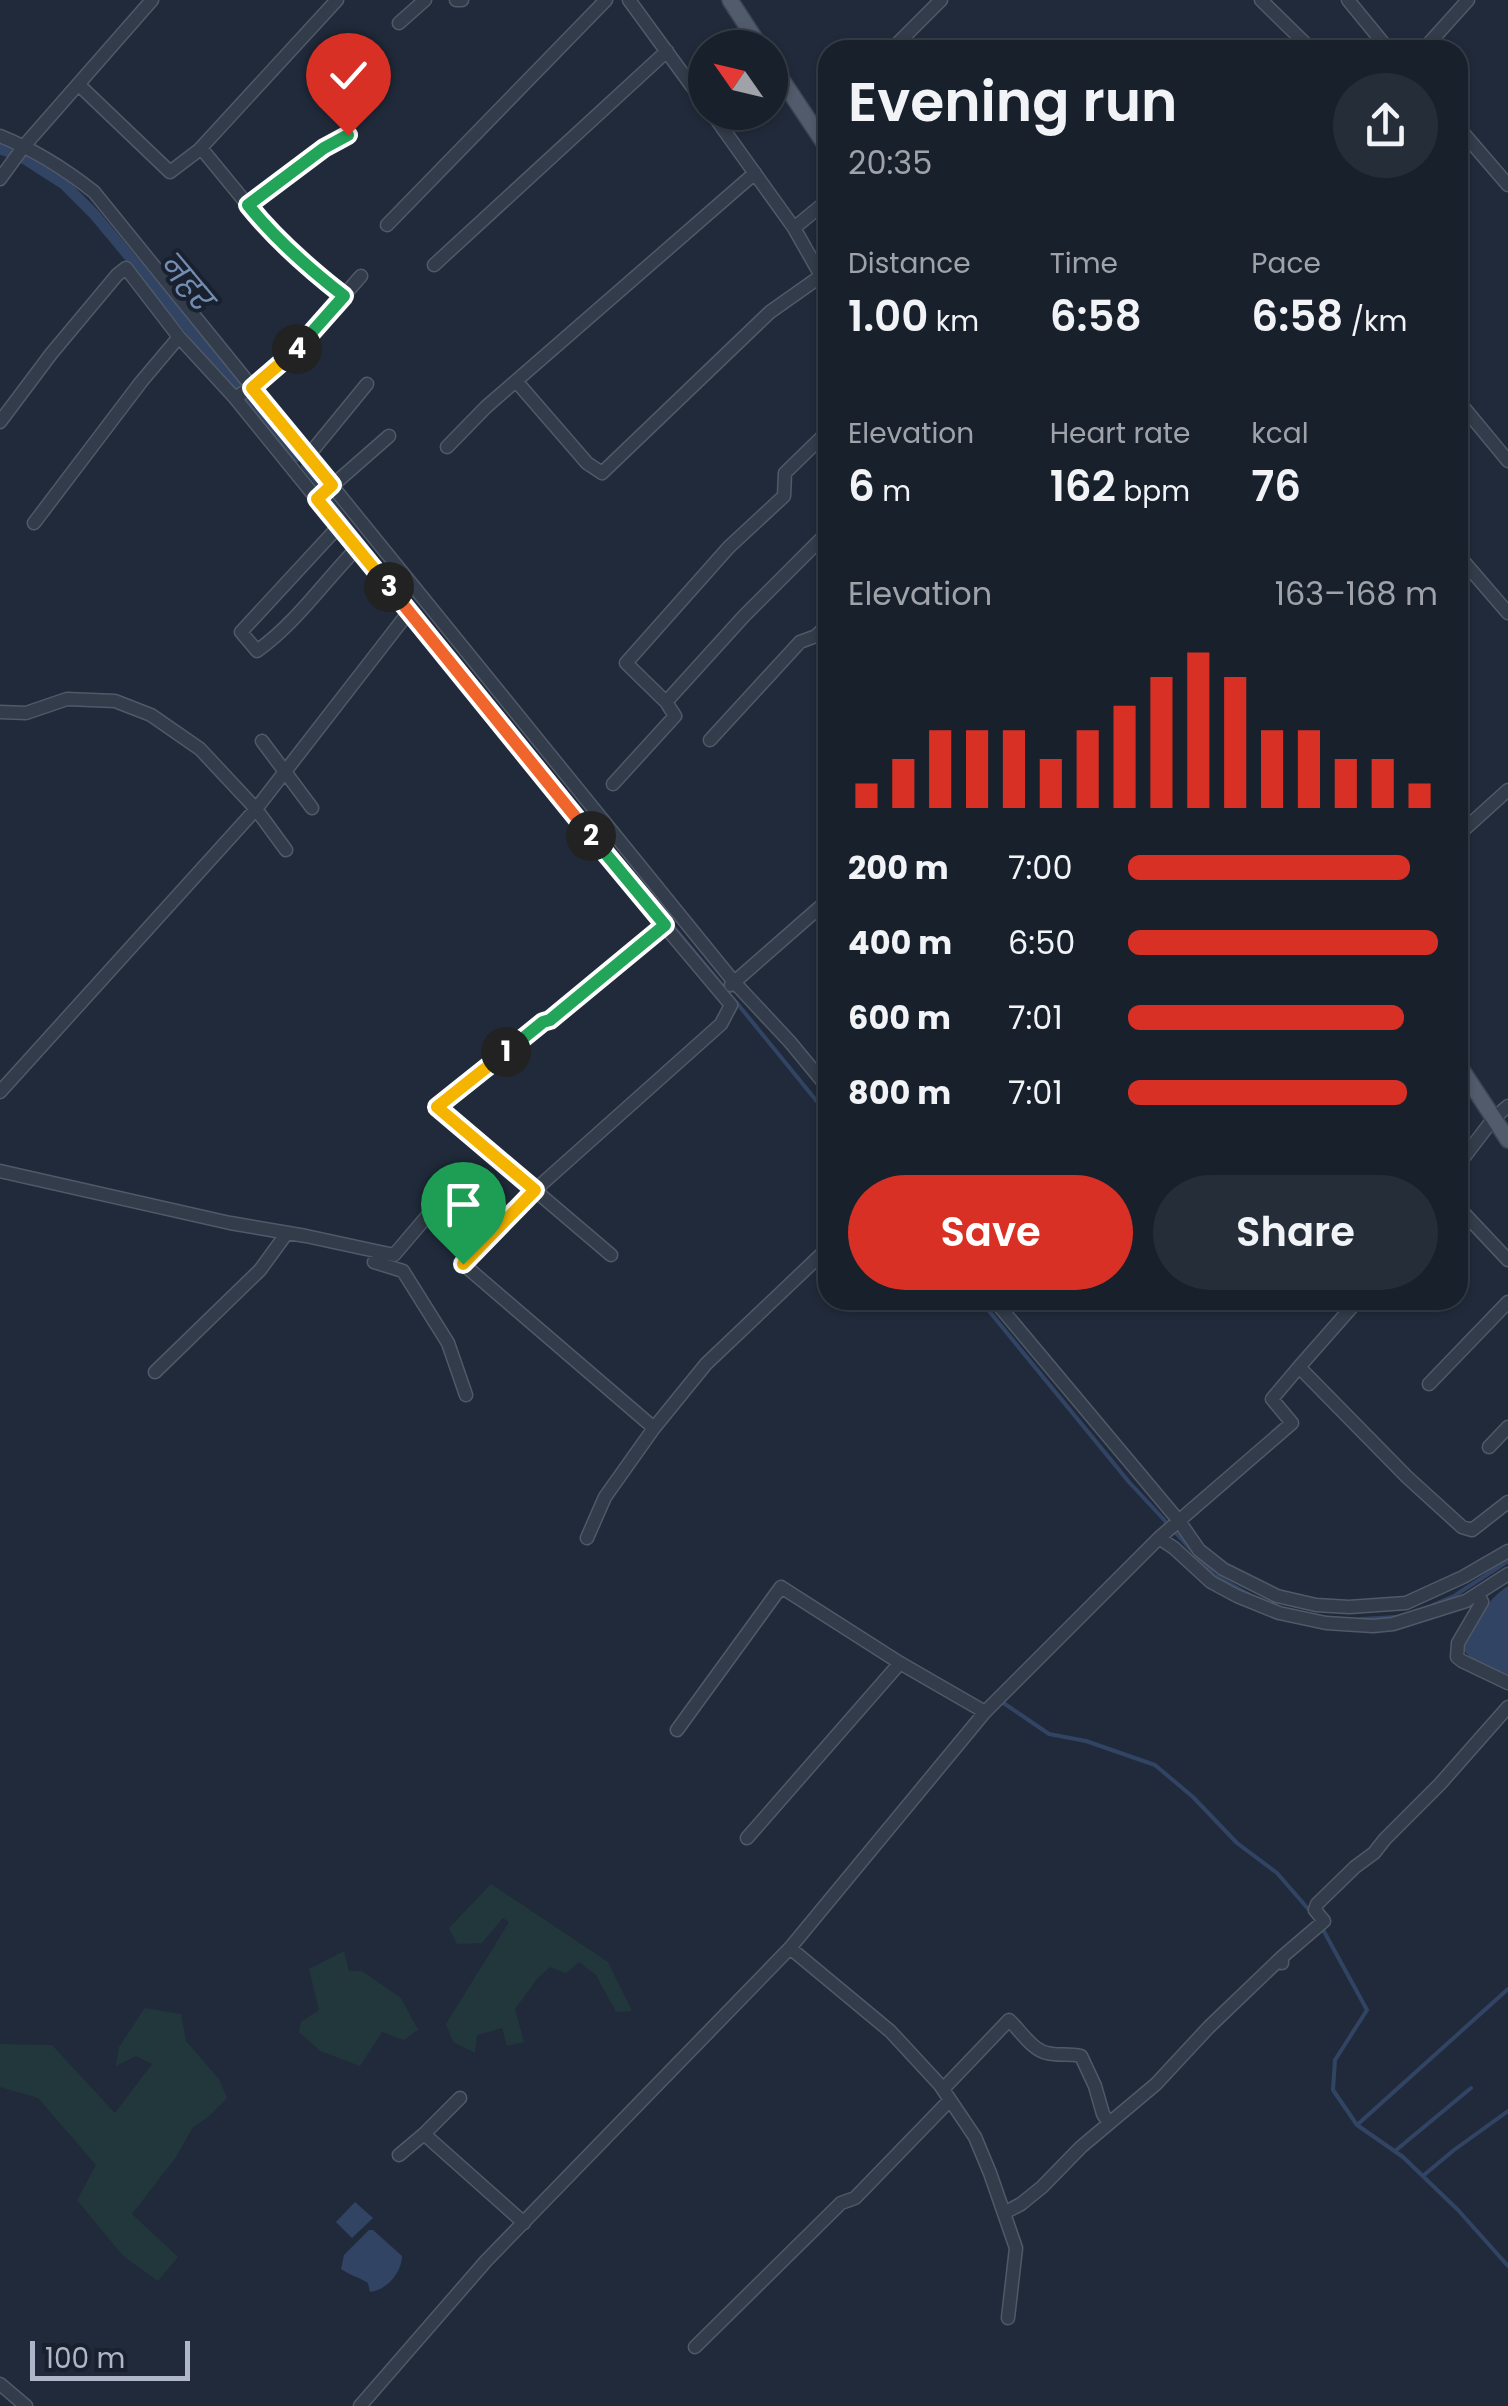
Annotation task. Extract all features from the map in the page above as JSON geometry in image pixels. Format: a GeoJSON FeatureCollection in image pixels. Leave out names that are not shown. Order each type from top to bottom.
{"type":"FeatureCollection","features":[{"type":"Feature","properties":{"kind":"main road"},"geometry":{"type":"LineString","coordinates":[[730,0],[749,30]]}},
{"type":"Feature","properties":{"kind":"main road"},"geometry":{"type":"LineString","coordinates":[[788,89],[818,134]]}},
{"type":"Feature","properties":{"kind":"main road"},"geometry":{"type":"LineString","coordinates":[[1468,1079],[1508,1140]]}},
{"type":"Feature","properties":{"kind":"street"},"geometry":{"type":"LineString","coordinates":[[0,179],[24,146],[152,0]]}},
{"type":"Feature","properties":{"kind":"street"},"geometry":{"type":"LineString","coordinates":[[79,85],[170,172],[201,148],[337,0]]}},
{"type":"Feature","properties":{"kind":"street"},"geometry":{"type":"LineString","coordinates":[[399,24],[425,0]]}},
{"type":"Feature","properties":{"kind":"street"},"geometry":{"type":"LineString","coordinates":[[387,225],[606,0]]}},
{"type":"Feature","properties":{"kind":"street"},"geometry":{"type":"LineString","coordinates":[[629,0],[688,80]]}},
{"type":"Feature","properties":{"kind":"street"},"geometry":{"type":"LineString","coordinates":[[901,40],[942,0]]}},
{"type":"Feature","properties":{"kind":"street"},"geometry":{"type":"LineString","coordinates":[[1261,0],[1302,40]]}},
{"type":"Feature","properties":{"kind":"street"},"geometry":{"type":"LineString","coordinates":[[1348,0],[1381,40]]}},
{"type":"Feature","properties":{"kind":"street"},"geometry":{"type":"LineString","coordinates":[[1432,40],[1468,0]]}},
{"type":"Feature","properties":{"kind":"street"},"geometry":{"type":"LineString","coordinates":[[434,265],[667,51]]}},
{"type":"Feature","properties":{"kind":"street"},"geometry":{"type":"LineString","coordinates":[[814,128],[818,124]]}},
{"type":"Feature","properties":{"kind":"street"},"geometry":{"type":"LineString","coordinates":[[724,130],[794,228],[818,271]]}},
{"type":"Feature","properties":{"kind":"street"},"geometry":{"type":"LineString","coordinates":[[248,205],[324,148],[348,135]]}},
{"type":"Feature","properties":{"kind":"street"},"geometry":{"type":"LineString","coordinates":[[0,136],[64,169],[94,192],[729,986],[731,1005],[720,1024],[535,1190],[463,1264],[654,1428]]}},
{"type":"Feature","properties":{"kind":"street"},"geometry":{"type":"LineString","coordinates":[[1468,139],[1508,185]]}},
{"type":"Feature","properties":{"kind":"street"},"geometry":{"type":"LineString","coordinates":[[201,148],[265,226],[344,296]]}},
{"type":"Feature","properties":{"kind":"street"},"geometry":{"type":"LineString","coordinates":[[448,447],[486,407],[755,174]]}},
{"type":"Feature","properties":{"kind":"street"},"geometry":{"type":"LineString","coordinates":[[794,228],[818,208]]}},
{"type":"Feature","properties":{"kind":"street"},"geometry":{"type":"LineString","coordinates":[[0,422],[60,342],[126,268],[665,925],[790,1042],[818,1076]]}},
{"type":"Feature","properties":{"kind":"street"},"geometry":{"type":"LineString","coordinates":[[235,398],[288,358],[361,276]]}},
{"type":"Feature","properties":{"kind":"street"},"geometry":{"type":"LineString","coordinates":[[516,381],[587,463],[602,473],[770,312],[818,285]]}},
{"type":"Feature","properties":{"kind":"street"},"geometry":{"type":"LineString","coordinates":[[34,522],[179,337]]}},
{"type":"Feature","properties":{"kind":"street"},"geometry":{"type":"LineString","coordinates":[[308,456],[368,384]]}},
{"type":"Feature","properties":{"kind":"street"},"geometry":{"type":"LineString","coordinates":[[1468,414],[1508,461]]}},
{"type":"Feature","properties":{"kind":"street"},"geometry":{"type":"LineString","coordinates":[[317,499],[389,436]]}},
{"type":"Feature","properties":{"kind":"street"},"geometry":{"type":"LineString","coordinates":[[818,440],[785,473],[784,496],[729,547],[626,662],[666,702],[818,542]]}},
{"type":"Feature","properties":{"kind":"street"},"geometry":{"type":"LineString","coordinates":[[339,526],[242,632],[258,651],[303,609],[357,548]]}},
{"type":"Feature","properties":{"kind":"street"},"geometry":{"type":"LineString","coordinates":[[1468,567],[1508,613]]}},
{"type":"Feature","properties":{"kind":"street"},"geometry":{"type":"LineString","coordinates":[[0,1092],[256,809],[408,613]]}},
{"type":"Feature","properties":{"kind":"street"},"geometry":{"type":"LineString","coordinates":[[710,740],[800,642],[818,634]]}},
{"type":"Feature","properties":{"kind":"street"},"geometry":{"type":"LineString","coordinates":[[0,712],[26,713],[66,699],[115,701],[151,715],[200,749],[256,809],[286,850]]}},
{"type":"Feature","properties":{"kind":"street"},"geometry":{"type":"LineString","coordinates":[[614,784],[676,716],[668,705]]}},
{"type":"Feature","properties":{"kind":"street"},"geometry":{"type":"LineString","coordinates":[[262,742],[312,808]]}},
{"type":"Feature","properties":{"kind":"street"},"geometry":{"type":"LineString","coordinates":[[1468,826],[1508,790]]}},
{"type":"Feature","properties":{"kind":"street"},"geometry":{"type":"LineString","coordinates":[[729,986],[818,909]]}},
{"type":"Feature","properties":{"kind":"street"},"geometry":{"type":"LineString","coordinates":[[612,1255],[437,1107],[665,925]]}},
{"type":"Feature","properties":{"kind":"street"},"geometry":{"type":"LineString","coordinates":[[1468,1152],[1508,1106]]}},
{"type":"Feature","properties":{"kind":"street"},"geometry":{"type":"LineString","coordinates":[[0,1172],[394,1255],[446,1194],[494,1231]]}},
{"type":"Feature","properties":{"kind":"street"},"geometry":{"type":"LineString","coordinates":[[1468,1217],[1508,1260]]}},
{"type":"Feature","properties":{"kind":"street"},"geometry":{"type":"LineString","coordinates":[[154,1372],[260,1270],[287,1233]]}},
{"type":"Feature","properties":{"kind":"street"},"geometry":{"type":"LineString","coordinates":[[587,1538],[605,1497],[706,1364],[818,1258]]}},
{"type":"Feature","properties":{"kind":"street"},"geometry":{"type":"LineString","coordinates":[[374,1262],[402,1271],[448,1343],[466,1394]]}},
{"type":"Feature","properties":{"kind":"street"},"geometry":{"type":"LineString","coordinates":[[1430,1384],[1508,1302]]}},
{"type":"Feature","properties":{"kind":"street"},"geometry":{"type":"LineString","coordinates":[[1002,1310],[1179,1520],[1199,1550],[1224,1569],[1277,1596],[1316,1606],[1406,1603],[1508,1551]]}},
{"type":"Feature","properties":{"kind":"street"},"geometry":{"type":"LineString","coordinates":[[360,2406],[486,2261],[790,1948],[985,1712],[1159,1538],[1292,1424],[1272,1399],[1349,1310]]}},
{"type":"Feature","properties":{"kind":"street"},"geometry":{"type":"LineString","coordinates":[[1299,1367],[1462,1528],[1472,1530],[1508,1502]]}},
{"type":"Feature","properties":{"kind":"street"},"geometry":{"type":"LineString","coordinates":[[1489,1447],[1508,1427]]}},
{"type":"Feature","properties":{"kind":"street"},"geometry":{"type":"LineString","coordinates":[[1159,1538],[1210,1582],[1301,1619],[1393,1624],[1478,1595],[1508,1574]]}},
{"type":"Feature","properties":{"kind":"street"},"geometry":{"type":"LineString","coordinates":[[677,1730],[781,1587],[985,1712]]}},
{"type":"Feature","properties":{"kind":"street"},"geometry":{"type":"LineString","coordinates":[[1478,1595],[1482,1602],[1458,1643],[1457,1656],[1508,1683]]}},
{"type":"Feature","properties":{"kind":"street"},"geometry":{"type":"LineString","coordinates":[[746,1838],[900,1663]]}},
{"type":"Feature","properties":{"kind":"street"},"geometry":{"type":"LineString","coordinates":[[1004,2213],[1042,2188],[1081,2148],[1156,2084],[1209,2028],[1324,1921],[1315,1910],[1316,1904],[1374,1853],[1508,1707]]}},
{"type":"Feature","properties":{"kind":"street"},"geometry":{"type":"LineString","coordinates":[[790,1948],[890,2031],[946,2094],[974,2136],[1016,2248],[1008,2318]]}},
{"type":"Feature","properties":{"kind":"street"},"geometry":{"type":"LineString","coordinates":[[695,2346],[841,2204],[855,2198],[1009,2020],[1037,2049],[1048,2054],[1081,2056],[1109,2124]]}},
{"type":"Feature","properties":{"kind":"street"},"geometry":{"type":"LineString","coordinates":[[399,2155],[460,2098]]}},
{"type":"Feature","properties":{"kind":"street"},"geometry":{"type":"LineString","coordinates":[[424,2134],[524,2223]]}},
{"type":"Feature","properties":{"kind":"street"},"geometry":{"type":"LineString","coordinates":[[0,2384],[26,2406]]}},
{"type":"Feature","properties":{"kind":"green space"},"geometry":{"type":"Polygon","coordinates":[[[491,1884],[608,1962],[632,2011],[616,2012],[596,1975],[579,1962],[566,1973],[550,1967],[515,2009],[524,2042],[507,2046],[502,2028],[477,2035],[475,2053],[453,2042],[446,2024],[509,1922],[503,1918],[482,1943],[457,1944],[449,1928],[491,1884]]]}},
{"type":"Feature","properties":{"kind":"green space"},"geometry":{"type":"Polygon","coordinates":[[[344,1951],[349,1971],[362,1971],[401,1998],[418,2030],[404,2040],[382,2032],[360,2066],[320,2051],[299,2032],[301,2022],[319,2010],[309,1969],[344,1951]]]}},
{"type":"Feature","properties":{"kind":"green space"},"geometry":{"type":"Polygon","coordinates":[[[145,2008],[181,2014],[186,2041],[219,2079],[227,2098],[193,2127],[176,2157],[132,2214],[178,2257],[158,2281],[123,2256],[77,2200],[96,2165],[38,2098],[0,2087],[0,2044],[52,2045],[115,2113],[152,2064],[136,2056],[116,2066],[119,2047],[145,2008]]]}},
{"type":"Feature","properties":{"kind":"water"},"geometry":{"type":"Polygon","coordinates":[[[1508,1586],[1508,1675],[1472,1660],[1462,1648],[1487,1606],[1508,1586]]]}},
{"type":"Feature","properties":{"kind":"water"},"geometry":{"type":"Polygon","coordinates":[[[355,2202],[373,2218],[352,2238],[336,2222],[355,2202]]]}},
{"type":"Feature","properties":{"kind":"water"},"geometry":{"type":"Polygon","coordinates":[[[369,2230],[402,2256],[392,2279],[370,2292],[368,2283],[341,2269],[344,2255],[369,2230]]]}},
{"type":"Feature","properties":{"kind":"waterway","name":"नहर"},"geometry":{"type":"LineString","coordinates":[[0,149],[12,153]]}},
{"type":"Feature","properties":{"kind":"waterway","name":"नहर"},"geometry":{"type":"LineString","coordinates":[[22,157],[64,184],[94,214],[296,457]]}},
{"type":"Feature","properties":{"kind":"waterway"},"geometry":{"type":"LineString","coordinates":[[303,466],[322,489]]}},
{"type":"Feature","properties":{"kind":"waterway"},"geometry":{"type":"LineString","coordinates":[[328,497],[445,647]]}},
{"type":"Feature","properties":{"kind":"waterway"},"geometry":{"type":"LineString","coordinates":[[602,841],[727,991]]}},
{"type":"Feature","properties":{"kind":"waterway"},"geometry":{"type":"LineString","coordinates":[[736,1002],[818,1103]]}},
{"type":"Feature","properties":{"kind":"waterway"},"geometry":{"type":"LineString","coordinates":[[988,1310],[1165,1525]]}},
{"type":"Feature","properties":{"kind":"waterway"},"geometry":{"type":"LineString","coordinates":[[1174,1531],[1214,1575],[1250,1595]]}},
{"type":"Feature","properties":{"kind":"waterway"},"geometry":{"type":"LineString","coordinates":[[1433,1605],[1508,1561]]}},
{"type":"Feature","properties":{"kind":"waterway"},"geometry":{"type":"LineString","coordinates":[[1361,1619],[1396,1617]]}},
{"type":"Feature","properties":{"kind":"waterway"},"geometry":{"type":"LineString","coordinates":[[1002,1702],[1049,1734],[1086,1741],[1155,1765],[1193,1797],[1237,1843],[1277,1873],[1310,1911]]}},
{"type":"Feature","properties":{"kind":"waterway"},"geometry":{"type":"LineString","coordinates":[[1321,1926],[1367,2010],[1335,2060],[1333,2090],[1357,2125],[1403,2157],[1508,2266]]}},
{"type":"Feature","properties":{"kind":"waterway"},"geometry":{"type":"LineString","coordinates":[[1357,2125],[1508,1989]]}},
{"type":"Feature","properties":{"kind":"waterway"},"geometry":{"type":"LineString","coordinates":[[1395,2151],[1471,2088]]}},
{"type":"Feature","properties":{"kind":"waterway"},"geometry":{"type":"LineString","coordinates":[[1424,2175],[1508,2111]]}},
{"type":"Feature","properties":{"kind":"route"},"geometry":{"type":"LineString","coordinates":[[348,135],[324,148],[248,205],[302,262],[344,296],[288,358],[252,388],[332,485],[317,499],[665,925],[437,1107],[535,1190],[463,1264]]}}]}
